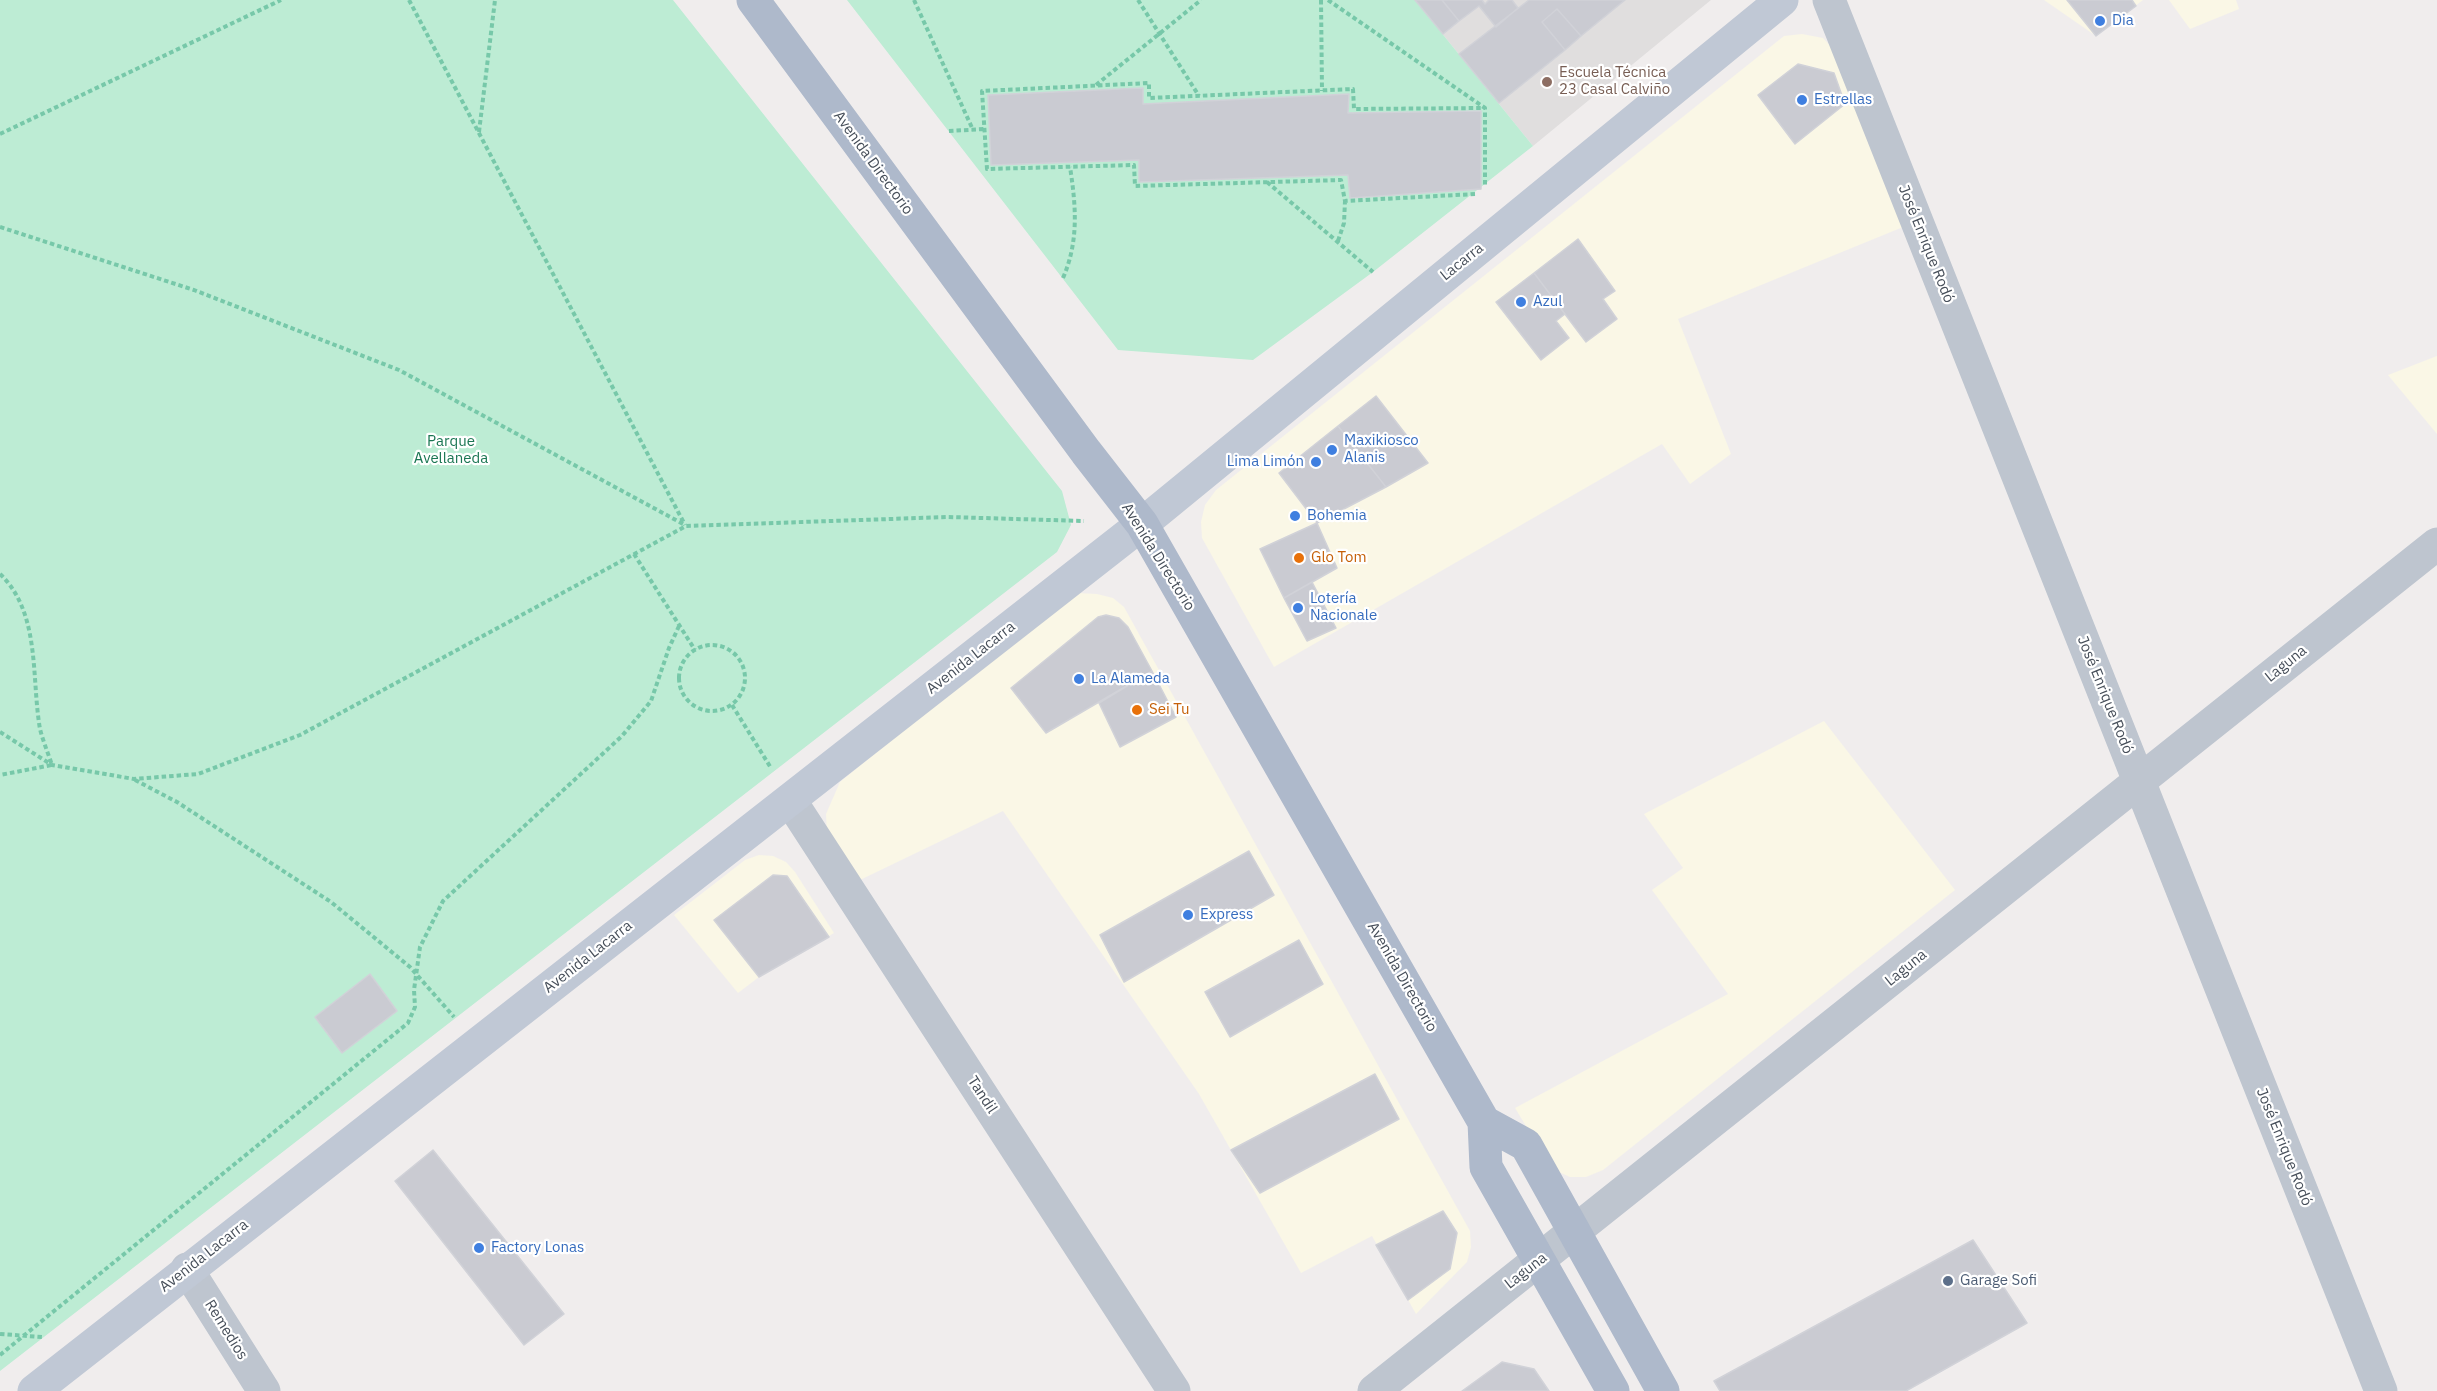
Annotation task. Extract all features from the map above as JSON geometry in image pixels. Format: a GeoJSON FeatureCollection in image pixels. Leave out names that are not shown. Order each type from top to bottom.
{"type":"FeatureCollection","features":[{"type":"Feature","properties":{"kind":"main road","name":"Avenida Directorio"},"geometry":{"type":"LineString","coordinates":[[753,0],[1072,433],[1142,524],[1484,1122],[1486,1167],[1613,1391]]}},
{"type":"Feature","properties":{"kind":"main road"},"geometry":{"type":"LineString","coordinates":[[1484,1122],[1526,1145],[1663,1391]]}},
{"type":"Feature","properties":{"kind":"street","name":"Lacarra"},"geometry":{"type":"LineString","coordinates":[[1142,524],[1782,0]]}},
{"type":"Feature","properties":{"kind":"street","name":"José Enrique Rodó"},"geometry":{"type":"LineString","coordinates":[[1828,0],[2381,1391]]}},
{"type":"Feature","properties":{"kind":"street","name":"Avenida Lacarra"},"geometry":{"type":"LineString","coordinates":[[34,1391],[1142,524]]}},
{"type":"Feature","properties":{"kind":"street","name":"Laguna"},"geometry":{"type":"LineString","coordinates":[[1374,1391],[2437,544]]}},
{"type":"Feature","properties":{"kind":"street","name":"Tandil"},"geometry":{"type":"LineString","coordinates":[[790,800],[1174,1391]]}},
{"type":"Feature","properties":{"kind":"street","name":"Remedios"},"geometry":{"type":"LineString","coordinates":[[187,1269],[264,1391]]}},
{"type":"Feature","properties":{"kind":"path"},"geometry":{"type":"LineString","coordinates":[[0,134],[281,0]]}},
{"type":"Feature","properties":{"kind":"path"},"geometry":{"type":"LineString","coordinates":[[408,0],[686,526]]}},
{"type":"Feature","properties":{"kind":"path"},"geometry":{"type":"LineString","coordinates":[[479,133],[495,0]]}},
{"type":"Feature","properties":{"kind":"path"},"geometry":{"type":"LineString","coordinates":[[914,0],[973,130]]}},
{"type":"Feature","properties":{"kind":"path"},"geometry":{"type":"LineString","coordinates":[[1138,0],[1199,96]]}},
{"type":"Feature","properties":{"kind":"path"},"geometry":{"type":"LineString","coordinates":[[1095,86],[1201,0]]}},
{"type":"Feature","properties":{"kind":"path"},"geometry":{"type":"LineString","coordinates":[[1321,0],[1322,91]]}},
{"type":"Feature","properties":{"kind":"path"},"geometry":{"type":"LineString","coordinates":[[1328,0],[1485,108]]}},
{"type":"Feature","properties":{"kind":"path"},"geometry":{"type":"LineString","coordinates":[[1338,241],[1344,223],[1345,201],[1341,180],[1135,186],[1134,165],[987,170],[982,91],[1149,83],[1149,98],[1353,89],[1354,109],[1485,108]]}},
{"type":"Feature","properties":{"kind":"path"},"geometry":{"type":"LineString","coordinates":[[1485,108],[1485,186]]}},
{"type":"Feature","properties":{"kind":"path"},"geometry":{"type":"LineString","coordinates":[[949,131],[984,129]]}},
{"type":"Feature","properties":{"kind":"path"},"geometry":{"type":"LineString","coordinates":[[1063,279],[1075,244],[1074,190],[1070,167]]}},
{"type":"Feature","properties":{"kind":"path"},"geometry":{"type":"LineString","coordinates":[[1266,182],[1373,272]]}},
{"type":"Feature","properties":{"kind":"path"},"geometry":{"type":"LineString","coordinates":[[1345,201],[1475,194]]}},
{"type":"Feature","properties":{"kind":"path"},"geometry":{"type":"LineString","coordinates":[[0,227],[194,290],[399,370],[686,526]]}},
{"type":"Feature","properties":{"kind":"path"},"geometry":{"type":"LineString","coordinates":[[0,775],[52,765],[134,779],[198,774],[300,735],[686,526],[948,517],[1142,524]]}},
{"type":"Feature","properties":{"kind":"path"},"geometry":{"type":"LineString","coordinates":[[634,554],[694,650]]}},
{"type":"Feature","properties":{"kind":"path"},"geometry":{"type":"LineString","coordinates":[[0,574],[24,610],[31,642],[41,731],[52,765]]}},
{"type":"Feature","properties":{"kind":"path"},"geometry":{"type":"LineString","coordinates":[[0,1355],[408,1023],[415,1007],[420,947],[443,901],[629,727],[651,701],[679,626]]}},
{"type":"Feature","properties":{"kind":"path"},"geometry":{"type":"LineString","coordinates":[[716,645],[727,648],[743,664],[744,687],[740,697],[732,705],[722,710],[701,710],[685,697],[680,687],[681,666],[694,650],[716,645]]}},
{"type":"Feature","properties":{"kind":"path"},"geometry":{"type":"LineString","coordinates":[[732,705],[790,800]]}},
{"type":"Feature","properties":{"kind":"path"},"geometry":{"type":"LineString","coordinates":[[0,732],[52,765]]}},
{"type":"Feature","properties":{"kind":"path"},"geometry":{"type":"LineString","coordinates":[[134,779],[177,802],[331,902],[417,974],[477,1044]]}},
{"type":"Feature","properties":{"kind":"shaded area","name":"Escuela Técnica 23 Casal Calviño"},"geometry":{"type":"Polygon","coordinates":[[[1415,0],[1711,0],[1533,146],[1415,0]]]}},
{"type":"Feature","properties":{"kind":"shaded area","name":"Dia"},"geometry":{"type":"Polygon","coordinates":[[[2044,0],[2143,0],[2096,36],[2044,0]]]}},
{"type":"Feature","properties":{"kind":"shaded area"},"geometry":{"type":"Polygon","coordinates":[[[2169,0],[2236,0],[2239,9],[2190,29],[2169,0]]]}},
{"type":"Feature","properties":{"kind":"shaded area"},"geometry":{"type":"Polygon","coordinates":[[[1802,34],[1823,38],[1838,54],[1908,225],[1678,319],[1731,454],[1690,484],[1662,444],[1274,667],[1202,538],[1201,522],[1205,505],[1216,490],[1784,36],[1802,34]]]}},
{"type":"Feature","properties":{"kind":"shaded area"},"geometry":{"type":"Polygon","coordinates":[[[2437,356],[2437,434],[2388,375],[2437,356]]]}},
{"type":"Feature","properties":{"kind":"shaded area"},"geometry":{"type":"Polygon","coordinates":[[[1077,593],[1113,598],[1124,607],[1470,1231],[1471,1247],[1467,1262],[1416,1314],[1372,1236],[1301,1273],[1199,1094],[1003,811],[860,880],[827,833],[826,814],[840,782],[1065,599],[1077,593]]]}},
{"type":"Feature","properties":{"kind":"shaded area"},"geometry":{"type":"Polygon","coordinates":[[[1824,721],[1955,890],[1603,1170],[1586,1177],[1570,1177],[1559,1172],[1548,1162],[1515,1108],[1728,994],[1652,890],[1683,868],[1644,814],[1824,721]]]}},
{"type":"Feature","properties":{"kind":"shaded area"},"geometry":{"type":"Polygon","coordinates":[[[759,855],[773,856],[786,862],[795,872],[834,933],[759,977],[738,993],[674,915],[745,860],[759,855]]]}},
{"type":"Feature","properties":{"kind":"green space","name":"Parque Avellaneda"},"geometry":{"type":"Polygon","coordinates":[[[0,0],[673,0],[1062,491],[1071,525],[1057,552],[0,1371],[0,0]]]}},
{"type":"Feature","properties":{"kind":"green space"},"geometry":{"type":"Polygon","coordinates":[[[847,0],[1415,0],[1533,146],[1481,187],[1480,111],[1348,113],[1348,94],[1143,104],[1143,88],[988,95],[992,165],[1139,160],[1140,182],[1348,175],[1350,198],[1478,189],[1373,272],[1253,360],[1118,350],[847,0]]]}},
{"type":"Feature","properties":{"kind":"building"},"geometry":{"type":"Polygon","coordinates":[[[1415,0],[1442,0],[1459,21],[1443,34],[1415,0]]]}},
{"type":"Feature","properties":{"kind":"building"},"geometry":{"type":"Polygon","coordinates":[[[1442,0],[1482,0],[1485,4],[1489,0],[1512,0],[1518,8],[1496,27],[1479,6],[1459,21],[1442,0]]]}},
{"type":"Feature","properties":{"kind":"building"},"geometry":{"type":"Polygon","coordinates":[[[1529,0],[1625,0],[1581,36],[1557,9],[1542,22],[1565,50],[1499,103],[1459,54],[1529,0]]]}},
{"type":"Feature","properties":{"kind":"building","name":"Dia"},"geometry":{"type":"Polygon","coordinates":[[[2067,0],[2132,0],[2136,6],[2096,36],[2067,0]]]}},
{"type":"Feature","properties":{"kind":"building"},"geometry":{"type":"Polygon","coordinates":[[[1557,9],[1581,36],[1565,50],[1542,22],[1557,9]]]}},
{"type":"Feature","properties":{"kind":"building","name":"Estrellas"},"geometry":{"type":"Polygon","coordinates":[[[1798,64],[1834,73],[1845,104],[1795,144],[1758,95],[1798,64]]]}},
{"type":"Feature","properties":{"kind":"building"},"geometry":{"type":"Polygon","coordinates":[[[1143,88],[1143,104],[1349,94],[1348,113],[1481,111],[1481,189],[1350,198],[1348,175],[1139,182],[1139,160],[991,165],[988,95],[1143,88]]]}},
{"type":"Feature","properties":{"kind":"building"},"geometry":{"type":"Polygon","coordinates":[[[1578,239],[1615,291],[1603,299],[1617,319],[1586,342],[1534,273],[1578,239]]]}},
{"type":"Feature","properties":{"kind":"building"},"geometry":{"type":"Polygon","coordinates":[[[1534,273],[1565,314],[1556,321],[1569,338],[1541,360],[1496,302],[1534,273]]]}},
{"type":"Feature","properties":{"kind":"building"},"geometry":{"type":"Polygon","coordinates":[[[1376,396],[1428,463],[1386,487],[1338,426],[1376,396]]]}},
{"type":"Feature","properties":{"kind":"building"},"geometry":{"type":"Polygon","coordinates":[[[1338,426],[1386,487],[1317,523],[1279,473],[1338,426]]]}},
{"type":"Feature","properties":{"kind":"building","name":"Glo Tom"},"geometry":{"type":"Polygon","coordinates":[[[1317,523],[1337,568],[1284,598],[1260,549],[1317,523]]]}},
{"type":"Feature","properties":{"kind":"building"},"geometry":{"type":"Polygon","coordinates":[[[1312,582],[1336,628],[1307,641],[1284,598],[1312,582]]]}},
{"type":"Feature","properties":{"kind":"building","name":"La Alameda"},"geometry":{"type":"Polygon","coordinates":[[[1106,615],[1119,618],[1128,627],[1152,671],[1046,733],[1011,688],[1098,617],[1106,615]]]}},
{"type":"Feature","properties":{"kind":"building","name":"Sei Tu"},"geometry":{"type":"Polygon","coordinates":[[[1152,671],[1176,717],[1120,747],[1099,703],[1152,671]]]}},
{"type":"Feature","properties":{"kind":"building","name":"Express"},"geometry":{"type":"Polygon","coordinates":[[[1249,851],[1274,895],[1124,982],[1100,935],[1249,851]]]}},
{"type":"Feature","properties":{"kind":"building"},"geometry":{"type":"Polygon","coordinates":[[[773,875],[787,876],[829,937],[759,977],[714,920],[773,875]]]}},
{"type":"Feature","properties":{"kind":"building"},"geometry":{"type":"Polygon","coordinates":[[[1299,940],[1323,984],[1230,1037],[1205,992],[1299,940]]]}},
{"type":"Feature","properties":{"kind":"building"},"geometry":{"type":"Polygon","coordinates":[[[370,974],[397,1011],[342,1053],[315,1017],[370,974]]]}},
{"type":"Feature","properties":{"kind":"building"},"geometry":{"type":"Polygon","coordinates":[[[1375,1074],[1399,1119],[1260,1193],[1231,1150],[1375,1074]]]}},
{"type":"Feature","properties":{"kind":"building","name":"Factory Lonas"},"geometry":{"type":"Polygon","coordinates":[[[433,1150],[564,1314],[524,1345],[395,1181],[433,1150]]]}},
{"type":"Feature","properties":{"kind":"building"},"geometry":{"type":"Polygon","coordinates":[[[1443,1211],[1457,1233],[1450,1269],[1408,1300],[1376,1245],[1443,1211]]]}},
{"type":"Feature","properties":{"kind":"building","name":"Garage Sofi"},"geometry":{"type":"Polygon","coordinates":[[[1973,1240],[2027,1323],[1906,1391],[1720,1391],[1714,1381],[1973,1240]]]}},
{"type":"Feature","properties":{"kind":"building"},"geometry":{"type":"Polygon","coordinates":[[[1502,1362],[1534,1369],[1549,1391],[1462,1391],[1502,1362]]]}},
{"type":"Feature","properties":{"kind":"place","name":"Dia"},"geometry":{"type":"Point","coordinates":[2100,21]}},
{"type":"Feature","properties":{"kind":"place","name":"Escuela Técnica 23 Casal Calviño"},"geometry":{"type":"Point","coordinates":[1547,82]}},
{"type":"Feature","properties":{"kind":"place","name":"Estrellas"},"geometry":{"type":"Point","coordinates":[1802,100]}},
{"type":"Feature","properties":{"kind":"place","name":"Azul"},"geometry":{"type":"Point","coordinates":[1521,302]}},
{"type":"Feature","properties":{"kind":"place","name":"Maxikiosco Alanis"},"geometry":{"type":"Point","coordinates":[1332,450]}},
{"type":"Feature","properties":{"kind":"place","name":"Lima Limón"},"geometry":{"type":"Point","coordinates":[1316,462]}},
{"type":"Feature","properties":{"kind":"place","name":"Bohemia"},"geometry":{"type":"Point","coordinates":[1295,516]}},
{"type":"Feature","properties":{"kind":"place","name":"Glo Tom"},"geometry":{"type":"Point","coordinates":[1299,558]}},
{"type":"Feature","properties":{"kind":"place","name":"Lotería Nacionale"},"geometry":{"type":"Point","coordinates":[1298,608]}},
{"type":"Feature","properties":{"kind":"place","name":"La Alameda"},"geometry":{"type":"Point","coordinates":[1079,679]}},
{"type":"Feature","properties":{"kind":"place","name":"Sei Tu"},"geometry":{"type":"Point","coordinates":[1137,710]}},
{"type":"Feature","properties":{"kind":"place","name":"Express"},"geometry":{"type":"Point","coordinates":[1188,915]}},
{"type":"Feature","properties":{"kind":"place","name":"Factory Lonas"},"geometry":{"type":"Point","coordinates":[479,1248]}},
{"type":"Feature","properties":{"kind":"place","name":"Garage Sofi"},"geometry":{"type":"Point","coordinates":[1948,1281]}}]}
